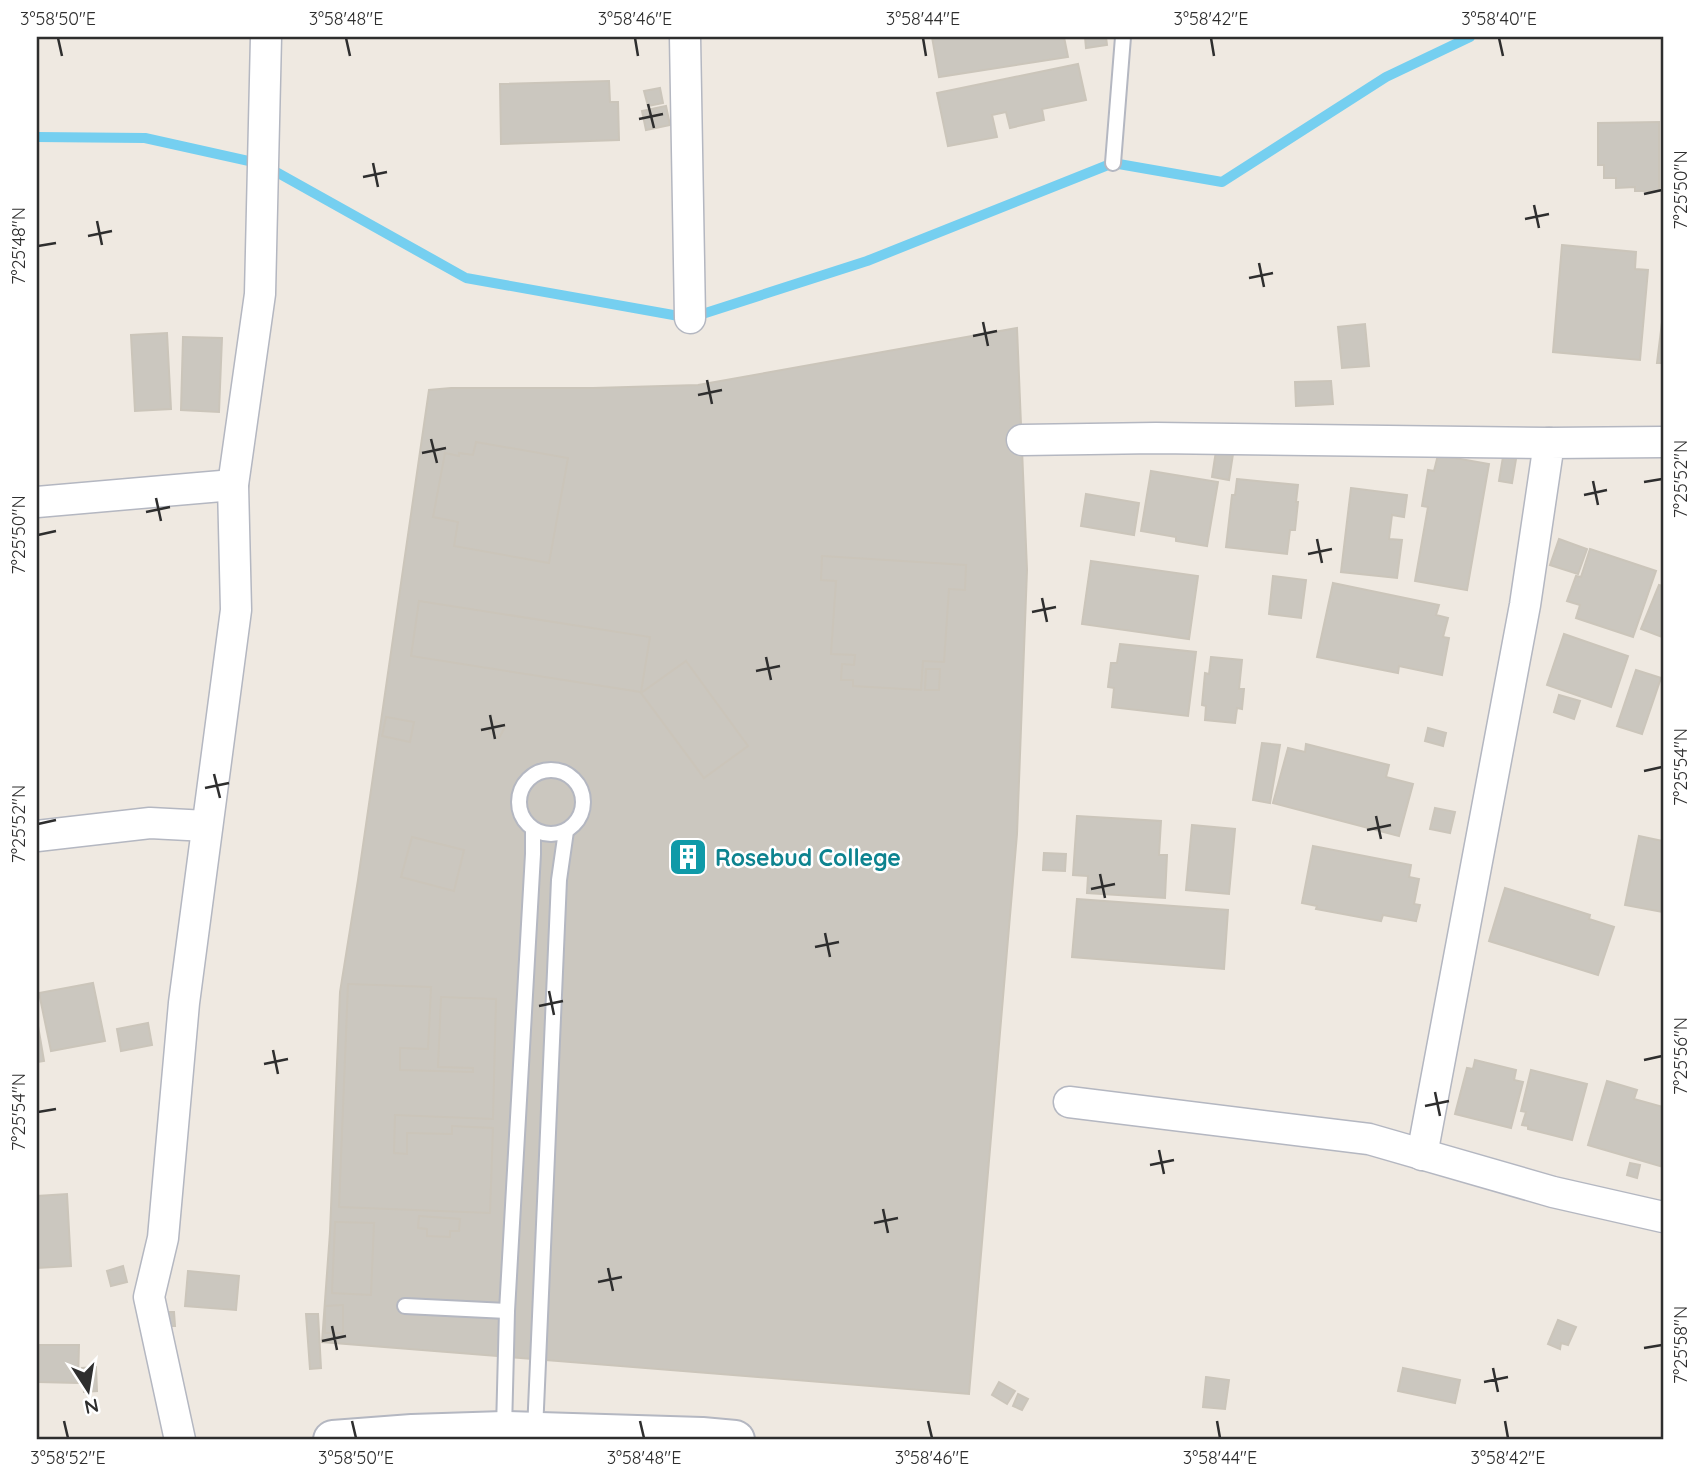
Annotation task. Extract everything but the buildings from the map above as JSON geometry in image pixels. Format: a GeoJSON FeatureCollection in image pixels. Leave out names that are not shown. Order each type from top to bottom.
{"type":"FeatureCollection","features":[{"type":"Feature","properties":{"kind":"street"},"geometry":{"type":"LineString","coordinates":[[180,1440],[149,1297],[163,1238],[184,1003],[236,610],[233,485],[260,294],[267,37]]}},
{"type":"Feature","properties":{"kind":"street"},"geometry":{"type":"LineString","coordinates":[[685,37],[690,318]]}},
{"type":"Feature","properties":{"kind":"street"},"geometry":{"type":"LineString","coordinates":[[1022,440],[1156,438],[1663,442]]}},
{"type":"Feature","properties":{"kind":"street"},"geometry":{"type":"LineString","coordinates":[[1422,1155],[1522,619],[1549,443]]}},
{"type":"Feature","properties":{"kind":"street"},"geometry":{"type":"LineString","coordinates":[[37,502],[233,485]]}},
{"type":"Feature","properties":{"kind":"street"},"geometry":{"type":"LineString","coordinates":[[37,836],[150,823],[207,826]]}},
{"type":"Feature","properties":{"kind":"street"},"geometry":{"type":"LineString","coordinates":[[1069,1102],[1369,1139],[1553,1192],[1663,1217]]}},
{"type":"Feature","properties":{"kind":"street"},"geometry":{"type":"LineString","coordinates":[[333,1440],[412,1434],[519,1432],[735,1440]]}},
{"type":"Feature","properties":{"kind":"lane"},"geometry":{"type":"LineString","coordinates":[[1114,163],[1123,37]]}},
{"type":"Feature","properties":{"kind":"lane"},"geometry":{"type":"LineString","coordinates":[[552,769],[569,775],[580,788],[584,804],[579,820],[566,831],[555,835],[544,834],[533,830],[521,817],[518,800],[524,784],[536,773],[552,769]]}},
{"type":"Feature","properties":{"kind":"lane"},"geometry":{"type":"LineString","coordinates":[[519,1432],[507,1311],[533,830]]}},
{"type":"Feature","properties":{"kind":"lane"},"geometry":{"type":"LineString","coordinates":[[519,1432],[558,894],[566,831]]}},
{"type":"Feature","properties":{"kind":"lane"},"geometry":{"type":"LineString","coordinates":[[405,1306],[507,1311]]}},
{"type":"Feature","properties":{"kind":"waterway"},"geometry":{"type":"LineString","coordinates":[[37,137],[145,138],[262,164],[466,278],[690,318],[867,261],[1113,163],[1222,182],[1386,77],[1470,37]]}},
{"type":"Feature","properties":{"kind":"place","name":"Rosebud College"},"geometry":{"type":"Point","coordinates":[688,857]}}]}
